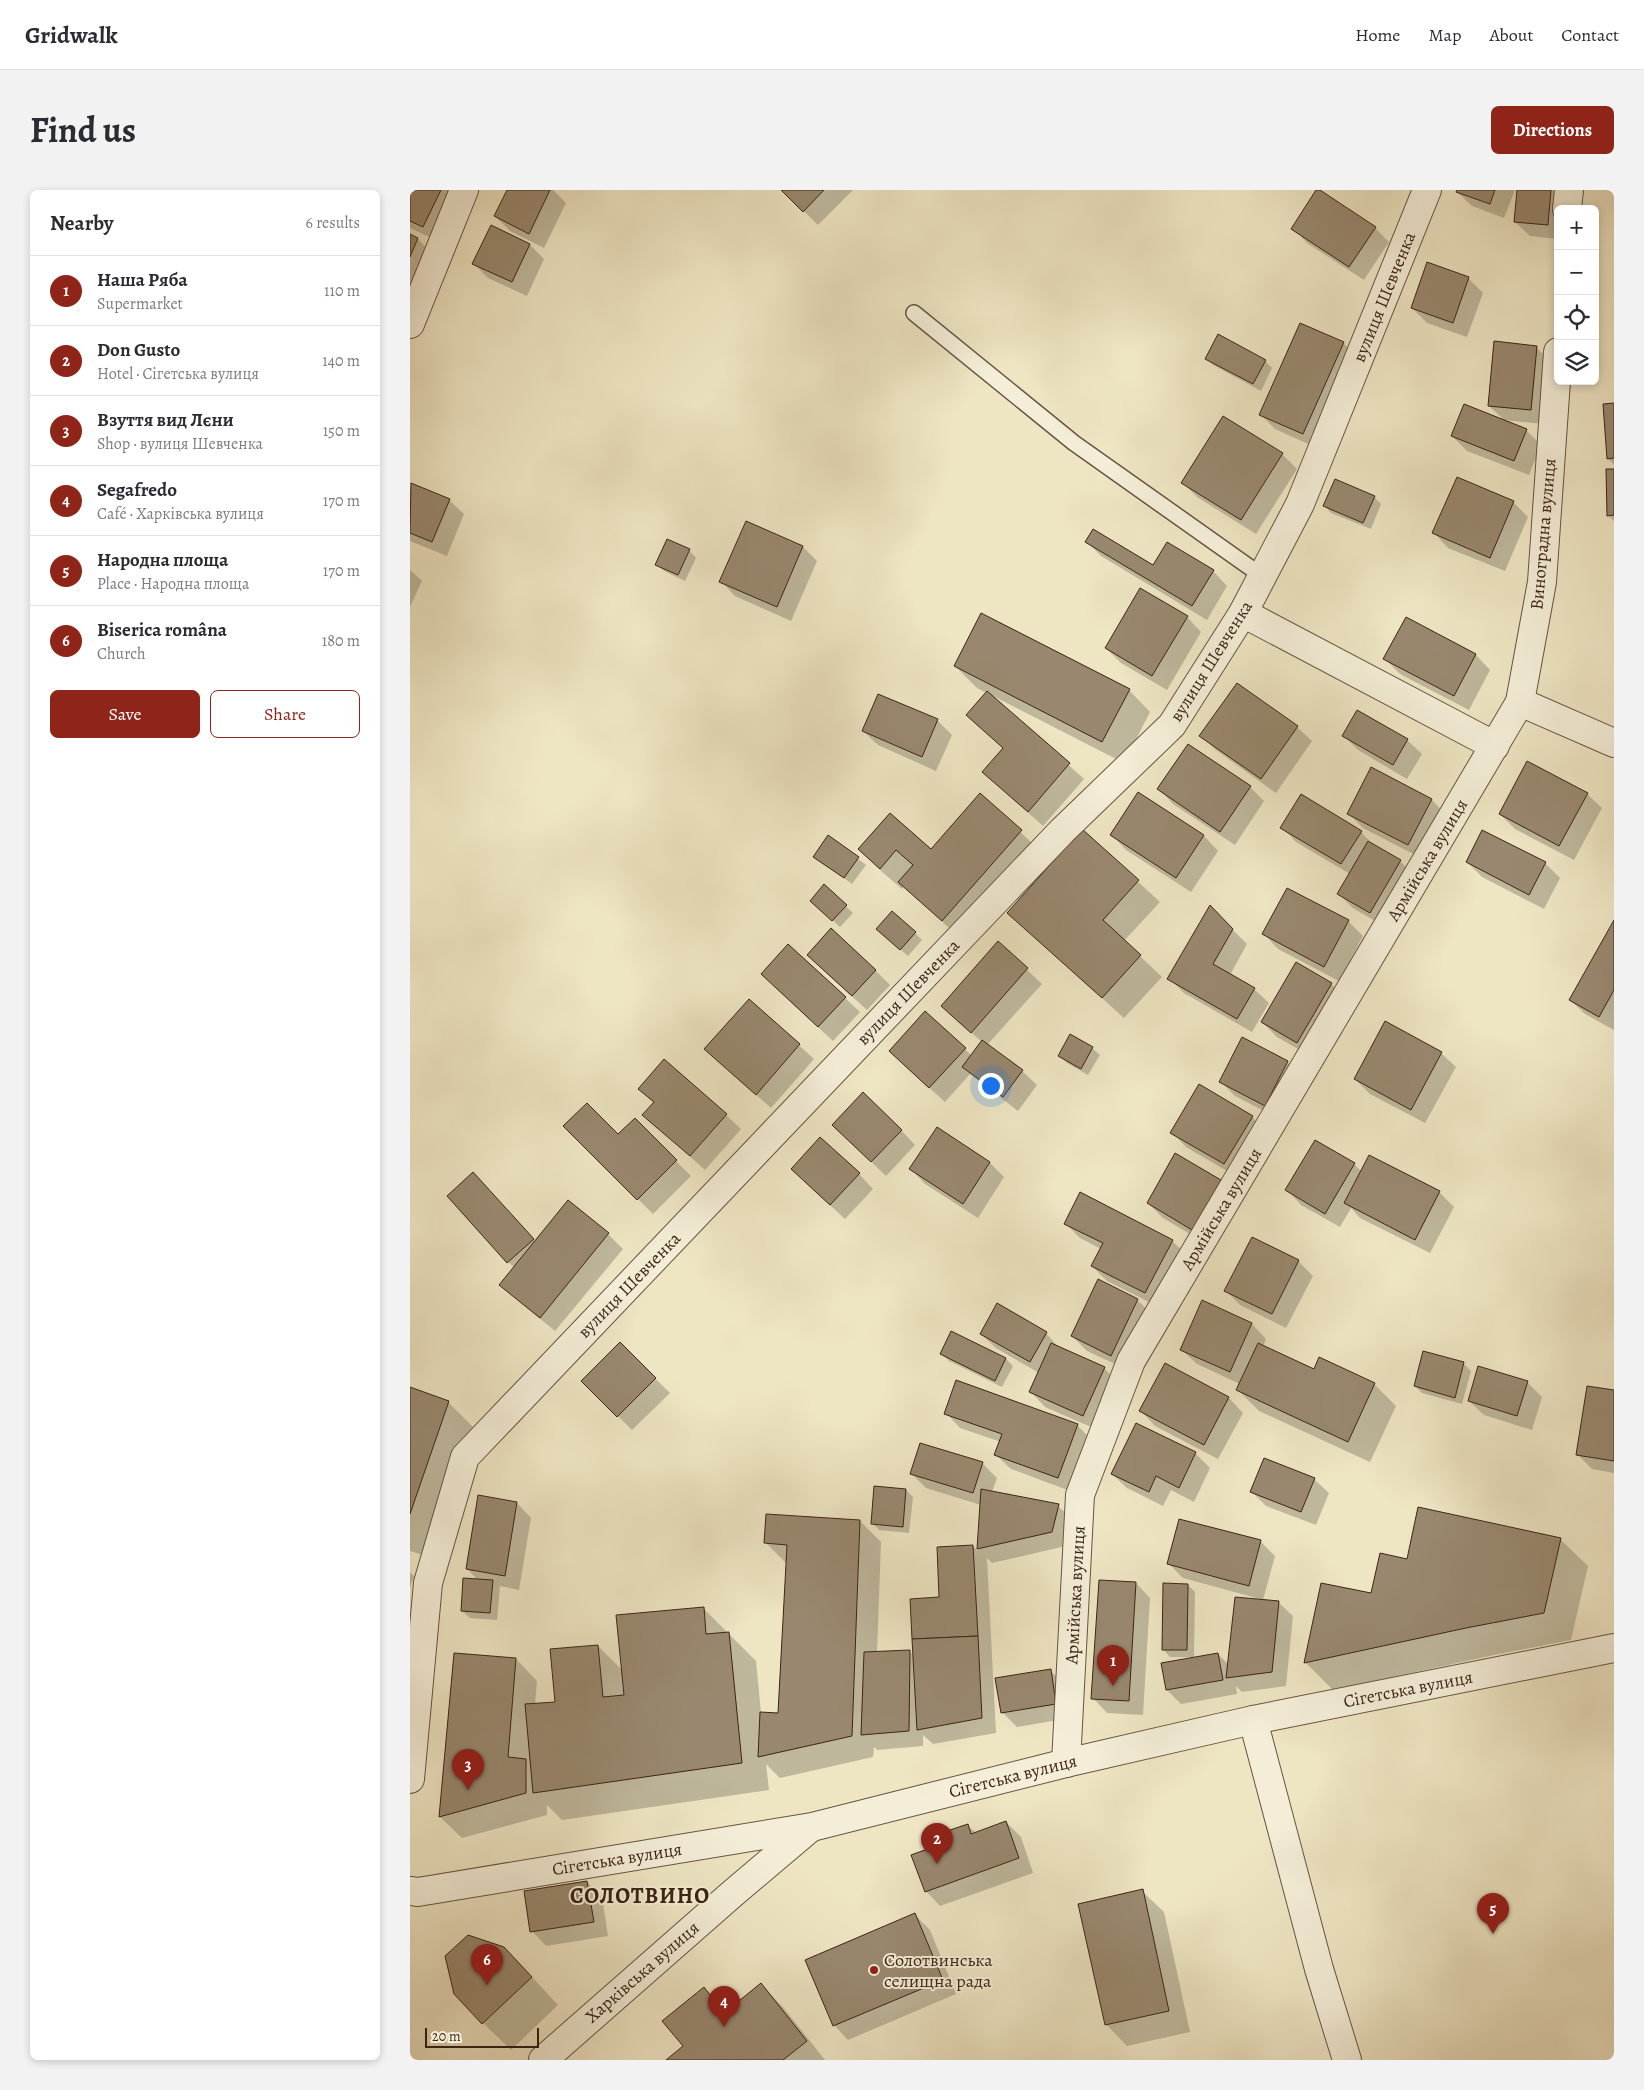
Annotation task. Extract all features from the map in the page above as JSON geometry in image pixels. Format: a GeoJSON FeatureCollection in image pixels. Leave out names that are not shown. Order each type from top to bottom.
{"type":"FeatureCollection","features":[{"type":"Feature","properties":{"kind":"street"},"geometry":{"type":"LineString","coordinates":[[410,324],[464,190]]}},
{"type":"Feature","properties":{"kind":"street","name":"вулиця Шевченка"},"geometry":{"type":"LineString","coordinates":[[410,1779],[428,1583],[465,1457],[1062,831],[1172,724],[1243,613],[1300,504],[1427,190]]}},
{"type":"Feature","properties":{"kind":"street"},"geometry":{"type":"LineString","coordinates":[[1567,205],[1569,190]]}},
{"type":"Feature","properties":{"kind":"street","name":"Виноградна вулиця"},"geometry":{"type":"LineString","coordinates":[[1520,702],[1542,582],[1556,385]]}},
{"type":"Feature","properties":{"kind":"street"},"geometry":{"type":"LineString","coordinates":[[1243,613],[1495,746]]}},
{"type":"Feature","properties":{"kind":"street"},"geometry":{"type":"LineString","coordinates":[[1520,702],[1614,743]]}},
{"type":"Feature","properties":{"kind":"street","name":"Армійська вулиця"},"geometry":{"type":"LineString","coordinates":[[1066,1762],[1080,1495],[1131,1362],[1520,702]]}},
{"type":"Feature","properties":{"kind":"street","name":"Сігетська вулиця"},"geometry":{"type":"LineString","coordinates":[[410,1891],[418,1892],[812,1827],[1066,1762],[1253,1720],[1614,1648]]}},
{"type":"Feature","properties":{"kind":"street"},"geometry":{"type":"LineString","coordinates":[[1253,1720],[1319,1970],[1347,2060]]}},
{"type":"Feature","properties":{"kind":"street","name":"Харківська вулиця"},"geometry":{"type":"LineString","coordinates":[[542,2060],[732,1894],[812,1827]]}},
{"type":"Feature","properties":{"kind":"lane"},"geometry":{"type":"LineString","coordinates":[[914,313],[1074,443],[1262,576]]}},
{"type":"Feature","properties":{"kind":"building"},"geometry":{"type":"Polygon","coordinates":[[[410,190],[441,190],[423,227],[410,221],[410,190]]]}},
{"type":"Feature","properties":{"kind":"building"},"geometry":{"type":"Polygon","coordinates":[[[507,190],[550,190],[529,234],[494,216],[507,190]]]}},
{"type":"Feature","properties":{"kind":"building"},"geometry":{"type":"Polygon","coordinates":[[[781,190],[824,190],[803,212],[781,190]]]}},
{"type":"Feature","properties":{"kind":"building"},"geometry":{"type":"Polygon","coordinates":[[[1316,190],[1320,190],[1376,227],[1349,267],[1291,229],[1316,190]]]}},
{"type":"Feature","properties":{"kind":"building"},"geometry":{"type":"Polygon","coordinates":[[[1457,190],[1495,190],[1490,204],[1456,192],[1457,190]]]}},
{"type":"Feature","properties":{"kind":"building"},"geometry":{"type":"Polygon","coordinates":[[[1517,190],[1551,190],[1548,225],[1514,222],[1517,190]]]}},
{"type":"Feature","properties":{"kind":"building"},"geometry":{"type":"Polygon","coordinates":[[[491,225],[530,244],[512,282],[472,264],[491,225]]]}},
{"type":"Feature","properties":{"kind":"building"},"geometry":{"type":"Polygon","coordinates":[[[410,234],[418,238],[410,257],[410,234]]]}},
{"type":"Feature","properties":{"kind":"building"},"geometry":{"type":"Polygon","coordinates":[[[1427,262],[1469,277],[1453,323],[1411,308],[1427,262]]]}},
{"type":"Feature","properties":{"kind":"building"},"geometry":{"type":"Polygon","coordinates":[[[1300,323],[1344,342],[1303,434],[1259,415],[1300,323]]]}},
{"type":"Feature","properties":{"kind":"building"},"geometry":{"type":"Polygon","coordinates":[[[1218,334],[1266,360],[1253,384],[1205,359],[1218,334]]]}},
{"type":"Feature","properties":{"kind":"building"},"geometry":{"type":"Polygon","coordinates":[[[1494,341],[1537,346],[1531,410],[1488,406],[1494,341]]]}},
{"type":"Feature","properties":{"kind":"building"},"geometry":{"type":"Polygon","coordinates":[[[1614,403],[1614,458],[1607,459],[1603,404],[1614,403]]]}},
{"type":"Feature","properties":{"kind":"building"},"geometry":{"type":"Polygon","coordinates":[[[1464,404],[1527,429],[1514,461],[1451,436],[1464,404]]]}},
{"type":"Feature","properties":{"kind":"building"},"geometry":{"type":"Polygon","coordinates":[[[1223,416],[1283,453],[1241,520],[1181,483],[1223,416]]]}},
{"type":"Feature","properties":{"kind":"building"},"geometry":{"type":"Polygon","coordinates":[[[1606,469],[1614,469],[1614,515],[1607,516],[1606,469]]]}},
{"type":"Feature","properties":{"kind":"building"},"geometry":{"type":"Polygon","coordinates":[[[1457,477],[1514,501],[1490,558],[1432,533],[1457,477]]]}},
{"type":"Feature","properties":{"kind":"building"},"geometry":{"type":"Polygon","coordinates":[[[1335,479],[1375,496],[1363,523],[1323,506],[1335,479]]]}},
{"type":"Feature","properties":{"kind":"building"},"geometry":{"type":"Polygon","coordinates":[[[411,483],[450,499],[432,542],[410,533],[411,483]]]}},
{"type":"Feature","properties":{"kind":"building"},"geometry":{"type":"Polygon","coordinates":[[[746,521],[803,546],[777,607],[719,582],[746,521]]]}},
{"type":"Feature","properties":{"kind":"building"},"geometry":{"type":"Polygon","coordinates":[[[1093,529],[1153,565],[1167,542],[1214,570],[1192,606],[1085,542],[1093,529]]]}},
{"type":"Feature","properties":{"kind":"building"},"geometry":{"type":"Polygon","coordinates":[[[667,539],[690,549],[678,575],[655,565],[667,539]]]}},
{"type":"Feature","properties":{"kind":"building"},"geometry":{"type":"Polygon","coordinates":[[[1140,588],[1188,616],[1152,676],[1105,648],[1140,588]]]}},
{"type":"Feature","properties":{"kind":"building"},"geometry":{"type":"Polygon","coordinates":[[[981,613],[1130,689],[1102,742],[954,666],[981,613]]]}},
{"type":"Feature","properties":{"kind":"building"},"geometry":{"type":"Polygon","coordinates":[[[1406,617],[1476,654],[1454,696],[1383,659],[1406,617]]]}},
{"type":"Feature","properties":{"kind":"building"},"geometry":{"type":"Polygon","coordinates":[[[1237,683],[1298,726],[1261,779],[1199,736],[1237,683]]]}},
{"type":"Feature","properties":{"kind":"building"},"geometry":{"type":"Polygon","coordinates":[[[987,691],[1070,763],[1028,812],[982,772],[1003,748],[966,715],[987,691]]]}},
{"type":"Feature","properties":{"kind":"building"},"geometry":{"type":"Polygon","coordinates":[[[878,694],[938,719],[922,757],[862,731],[878,694]]]}},
{"type":"Feature","properties":{"kind":"building"},"geometry":{"type":"Polygon","coordinates":[[[1357,710],[1408,739],[1393,765],[1342,736],[1357,710]]]}},
{"type":"Feature","properties":{"kind":"building"},"geometry":{"type":"Polygon","coordinates":[[[1188,744],[1251,786],[1220,832],[1157,789],[1188,744]]]}},
{"type":"Feature","properties":{"kind":"building"},"geometry":{"type":"Polygon","coordinates":[[[1527,761],[1588,793],[1559,846],[1499,814],[1527,761]]]}},
{"type":"Feature","properties":{"kind":"building"},"geometry":{"type":"Polygon","coordinates":[[[1371,767],[1432,799],[1408,845],[1347,814],[1371,767]]]}},
{"type":"Feature","properties":{"kind":"building"},"geometry":{"type":"Polygon","coordinates":[[[1138,792],[1204,835],[1176,878],[1110,835],[1138,792]]]}},
{"type":"Feature","properties":{"kind":"building"},"geometry":{"type":"Polygon","coordinates":[[[980,793],[1022,830],[942,921],[898,882],[913,865],[896,850],[880,869],[858,849],[890,813],[931,849],[980,793]]]}},
{"type":"Feature","properties":{"kind":"building"},"geometry":{"type":"Polygon","coordinates":[[[1301,794],[1362,831],[1341,864],[1280,828],[1301,794]]]}},
{"type":"Feature","properties":{"kind":"building"},"geometry":{"type":"Polygon","coordinates":[[[1082,829],[1139,880],[1103,920],[1141,955],[1102,998],[1007,913],[1082,829]]]}},
{"type":"Feature","properties":{"kind":"building"},"geometry":{"type":"Polygon","coordinates":[[[1482,830],[1546,862],[1529,895],[1466,862],[1482,830]]]}},
{"type":"Feature","properties":{"kind":"building"},"geometry":{"type":"Polygon","coordinates":[[[828,835],[859,857],[844,878],[813,857],[828,835]]]}},
{"type":"Feature","properties":{"kind":"building"},"geometry":{"type":"Polygon","coordinates":[[[1368,841],[1401,860],[1370,913],[1337,894],[1368,841]]]}},
{"type":"Feature","properties":{"kind":"building"},"geometry":{"type":"Polygon","coordinates":[[[824,884],[847,905],[832,921],[810,901],[824,884]]]}},
{"type":"Feature","properties":{"kind":"building"},"geometry":{"type":"Polygon","coordinates":[[[1287,888],[1349,920],[1324,967],[1262,934],[1287,888]]]}},
{"type":"Feature","properties":{"kind":"building"},"geometry":{"type":"Polygon","coordinates":[[[1210,905],[1233,929],[1213,964],[1255,988],[1237,1019],[1167,979],[1210,905]]]}},
{"type":"Feature","properties":{"kind":"building"},"geometry":{"type":"Polygon","coordinates":[[[892,911],[916,932],[900,950],[876,929],[892,911]]]}},
{"type":"Feature","properties":{"kind":"building"},"geometry":{"type":"Polygon","coordinates":[[[1614,920],[1614,990],[1599,1017],[1569,1000],[1614,920]]]}},
{"type":"Feature","properties":{"kind":"building"},"geometry":{"type":"Polygon","coordinates":[[[831,928],[876,970],[852,996],[807,955],[831,928]]]}},
{"type":"Feature","properties":{"kind":"building"},"geometry":{"type":"Polygon","coordinates":[[[998,941],[1028,968],[971,1033],[941,1006],[998,941]]]}},
{"type":"Feature","properties":{"kind":"building"},"geometry":{"type":"Polygon","coordinates":[[[788,944],[846,997],[818,1027],[761,974],[788,944]]]}},
{"type":"Feature","properties":{"kind":"building"},"geometry":{"type":"Polygon","coordinates":[[[1296,962],[1332,983],[1297,1043],[1261,1022],[1296,962]]]}},
{"type":"Feature","properties":{"kind":"building"},"geometry":{"type":"Polygon","coordinates":[[[749,999],[800,1044],[756,1095],[704,1049],[749,999]]]}},
{"type":"Feature","properties":{"kind":"building"},"geometry":{"type":"Polygon","coordinates":[[[925,1011],[966,1048],[929,1088],[889,1051],[925,1011]]]}},
{"type":"Feature","properties":{"kind":"building"},"geometry":{"type":"Polygon","coordinates":[[[1385,1021],[1442,1052],[1411,1110],[1354,1079],[1385,1021]]]}},
{"type":"Feature","properties":{"kind":"building"},"geometry":{"type":"Polygon","coordinates":[[[1070,1034],[1093,1047],[1081,1069],[1058,1056],[1070,1034]]]}},
{"type":"Feature","properties":{"kind":"building"},"geometry":{"type":"Polygon","coordinates":[[[1242,1037],[1288,1061],[1265,1106],[1219,1082],[1242,1037]]]}},
{"type":"Feature","properties":{"kind":"building"},"geometry":{"type":"Polygon","coordinates":[[[982,1040],[1023,1070],[1003,1097],[962,1067],[982,1040]]]}},
{"type":"Feature","properties":{"kind":"building"},"geometry":{"type":"Polygon","coordinates":[[[664,1059],[727,1114],[690,1156],[642,1115],[654,1102],[638,1089],[664,1059]]]}},
{"type":"Feature","properties":{"kind":"building"},"geometry":{"type":"Polygon","coordinates":[[[1199,1084],[1253,1116],[1224,1164],[1170,1133],[1199,1084]]]}},
{"type":"Feature","properties":{"kind":"building"},"geometry":{"type":"Polygon","coordinates":[[[863,1092],[902,1130],[871,1162],[832,1125],[863,1092]]]}},
{"type":"Feature","properties":{"kind":"building"},"geometry":{"type":"Polygon","coordinates":[[[587,1103],[618,1134],[635,1118],[677,1160],[637,1200],[563,1126],[587,1103]]]}},
{"type":"Feature","properties":{"kind":"building"},"geometry":{"type":"Polygon","coordinates":[[[937,1127],[990,1162],[963,1204],[909,1169],[937,1127]]]}},
{"type":"Feature","properties":{"kind":"building"},"geometry":{"type":"Polygon","coordinates":[[[820,1137],[860,1173],[830,1205],[791,1169],[820,1137]]]}},
{"type":"Feature","properties":{"kind":"building"},"geometry":{"type":"Polygon","coordinates":[[[1315,1140],[1355,1163],[1325,1214],[1285,1190],[1315,1140]]]}},
{"type":"Feature","properties":{"kind":"building"},"geometry":{"type":"Polygon","coordinates":[[[1175,1153],[1221,1180],[1192,1230],[1147,1203],[1175,1153]]]}},
{"type":"Feature","properties":{"kind":"building"},"geometry":{"type":"Polygon","coordinates":[[[1369,1155],[1440,1191],[1415,1240],[1344,1203],[1369,1155]]]}},
{"type":"Feature","properties":{"kind":"building"},"geometry":{"type":"Polygon","coordinates":[[[473,1172],[534,1239],[507,1263],[447,1196],[473,1172]]]}},
{"type":"Feature","properties":{"kind":"building"},"geometry":{"type":"Polygon","coordinates":[[[1080,1192],[1173,1240],[1145,1293],[1091,1266],[1103,1243],[1064,1224],[1080,1192]]]}},
{"type":"Feature","properties":{"kind":"building"},"geometry":{"type":"Polygon","coordinates":[[[568,1200],[609,1233],[540,1318],[499,1285],[568,1200]]]}},
{"type":"Feature","properties":{"kind":"building"},"geometry":{"type":"Polygon","coordinates":[[[1252,1237],[1299,1260],[1272,1314],[1224,1291],[1252,1237]]]}},
{"type":"Feature","properties":{"kind":"building"},"geometry":{"type":"Polygon","coordinates":[[[1098,1279],[1138,1299],[1111,1356],[1071,1336],[1098,1279]]]}},
{"type":"Feature","properties":{"kind":"building"},"geometry":{"type":"Polygon","coordinates":[[[1202,1300],[1252,1323],[1230,1372],[1180,1350],[1202,1300]]]}},
{"type":"Feature","properties":{"kind":"building"},"geometry":{"type":"Polygon","coordinates":[[[997,1303],[1047,1332],[1030,1362],[980,1334],[997,1303]]]}},
{"type":"Feature","properties":{"kind":"building"},"geometry":{"type":"Polygon","coordinates":[[[951,1331],[1006,1358],[995,1381],[940,1354],[951,1331]]]}},
{"type":"Feature","properties":{"kind":"building"},"geometry":{"type":"Polygon","coordinates":[[[620,1342],[656,1378],[617,1417],[581,1381],[620,1342]]]}},
{"type":"Feature","properties":{"kind":"building"},"geometry":{"type":"Polygon","coordinates":[[[1051,1343],[1105,1367],[1083,1416],[1029,1392],[1051,1343]]]}},
{"type":"Feature","properties":{"kind":"building"},"geometry":{"type":"Polygon","coordinates":[[[1258,1343],[1314,1369],[1319,1357],[1375,1383],[1348,1442],[1236,1390],[1258,1343]]]}},
{"type":"Feature","properties":{"kind":"building"},"geometry":{"type":"Polygon","coordinates":[[[1423,1351],[1464,1362],[1455,1398],[1414,1386],[1423,1351]]]}},
{"type":"Feature","properties":{"kind":"building"},"geometry":{"type":"Polygon","coordinates":[[[1165,1363],[1229,1397],[1204,1445],[1139,1411],[1165,1363]]]}},
{"type":"Feature","properties":{"kind":"building"},"geometry":{"type":"Polygon","coordinates":[[[1478,1366],[1528,1381],[1517,1416],[1468,1401],[1478,1366]]]}},
{"type":"Feature","properties":{"kind":"building"},"geometry":{"type":"Polygon","coordinates":[[[956,1380],[1078,1424],[1058,1478],[994,1455],[1002,1434],[944,1414],[956,1380]]]}},
{"type":"Feature","properties":{"kind":"building"},"geometry":{"type":"Polygon","coordinates":[[[1587,1386],[1614,1390],[1614,1461],[1576,1455],[1587,1386]]]}},
{"type":"Feature","properties":{"kind":"building"},"geometry":{"type":"Polygon","coordinates":[[[410,1387],[449,1401],[410,1514],[410,1387]]]}},
{"type":"Feature","properties":{"kind":"building"},"geometry":{"type":"Polygon","coordinates":[[[1136,1423],[1196,1452],[1179,1488],[1156,1476],[1149,1492],[1111,1474],[1136,1423]]]}},
{"type":"Feature","properties":{"kind":"building"},"geometry":{"type":"Polygon","coordinates":[[[920,1443],[983,1462],[973,1493],[910,1474],[920,1443]]]}},
{"type":"Feature","properties":{"kind":"building"},"geometry":{"type":"Polygon","coordinates":[[[1264,1458],[1315,1478],[1301,1512],[1250,1492],[1264,1458]]]}},
{"type":"Feature","properties":{"kind":"building"},"geometry":{"type":"Polygon","coordinates":[[[874,1486],[906,1489],[903,1527],[871,1524],[874,1486]]]}},
{"type":"Feature","properties":{"kind":"building"},"geometry":{"type":"Polygon","coordinates":[[[981,1489],[1059,1504],[1052,1532],[977,1549],[981,1489]]]}},
{"type":"Feature","properties":{"kind":"building"},"geometry":{"type":"Polygon","coordinates":[[[478,1495],[517,1502],[505,1576],[466,1569],[478,1495]]]}},
{"type":"Feature","properties":{"kind":"building"},"geometry":{"type":"Polygon","coordinates":[[[1418,1507],[1561,1538],[1544,1613],[1304,1663],[1321,1583],[1371,1593],[1380,1553],[1407,1559],[1418,1507]]]}},
{"type":"Feature","properties":{"kind":"building"},"geometry":{"type":"Polygon","coordinates":[[[766,1514],[860,1520],[852,1736],[758,1757],[760,1712],[778,1713],[787,1545],[764,1543],[766,1514]]]}},
{"type":"Feature","properties":{"kind":"building"},"geometry":{"type":"Polygon","coordinates":[[[1179,1519],[1261,1540],[1249,1586],[1167,1564],[1179,1519]]]}},
{"type":"Feature","properties":{"kind":"building"},"geometry":{"type":"Polygon","coordinates":[[[973,1545],[978,1636],[912,1639],[910,1599],[939,1597],[937,1547],[973,1545]]]}},
{"type":"Feature","properties":{"kind":"building"},"geometry":{"type":"Polygon","coordinates":[[[463,1578],[493,1580],[490,1613],[461,1611],[463,1578]]]}},
{"type":"Feature","properties":{"kind":"building"},"geometry":{"type":"Polygon","coordinates":[[[1099,1580],[1136,1582],[1129,1701],[1091,1699],[1099,1580]]]}},
{"type":"Feature","properties":{"kind":"building"},"geometry":{"type":"Polygon","coordinates":[[[1163,1583],[1188,1584],[1187,1650],[1162,1650],[1163,1583]]]}},
{"type":"Feature","properties":{"kind":"building"},"geometry":{"type":"Polygon","coordinates":[[[1235,1597],[1279,1601],[1272,1672],[1226,1678],[1235,1597]]]}},
{"type":"Feature","properties":{"kind":"building"},"geometry":{"type":"Polygon","coordinates":[[[704,1607],[706,1634],[729,1632],[742,1763],[533,1793],[525,1704],[555,1702],[550,1649],[598,1645],[603,1697],[624,1695],[616,1615],[704,1607]]]}},
{"type":"Feature","properties":{"kind":"building"},"geometry":{"type":"Polygon","coordinates":[[[978,1636],[982,1718],[917,1730],[912,1639],[978,1636]]]}},
{"type":"Feature","properties":{"kind":"building"},"geometry":{"type":"Polygon","coordinates":[[[910,1650],[909,1731],[861,1735],[864,1652],[910,1650]]]}},
{"type":"Feature","properties":{"kind":"building"},"geometry":{"type":"Polygon","coordinates":[[[454,1653],[516,1658],[508,1757],[526,1759],[526,1793],[439,1817],[454,1653]]]}},
{"type":"Feature","properties":{"kind":"building"},"geometry":{"type":"Polygon","coordinates":[[[1218,1653],[1223,1680],[1166,1690],[1161,1663],[1218,1653]]]}},
{"type":"Feature","properties":{"kind":"building"},"geometry":{"type":"Polygon","coordinates":[[[1051,1669],[1056,1704],[1001,1713],[995,1678],[1051,1669]]]}},
{"type":"Feature","properties":{"kind":"building"},"geometry":{"type":"Polygon","coordinates":[[[1006,1821],[1019,1858],[925,1892],[911,1855],[944,1843],[941,1833],[968,1824],[971,1834],[1006,1821]]]}},
{"type":"Feature","properties":{"kind":"building"},"geometry":{"type":"Polygon","coordinates":[[[587,1881],[594,1922],[530,1932],[524,1891],[587,1881]]]}},
{"type":"Feature","properties":{"kind":"building"},"geometry":{"type":"Polygon","coordinates":[[[1143,1889],[1169,2011],[1105,2025],[1078,1904],[1143,1889]]]}},
{"type":"Feature","properties":{"kind":"building","name":"Солотвинська селищна рада"},"geometry":{"type":"Polygon","coordinates":[[[915,1913],[943,1980],[833,2026],[805,1960],[915,1913]]]}},
{"type":"Feature","properties":{"kind":"building"},"geometry":{"type":"Polygon","coordinates":[[[468,1935],[504,1947],[532,1977],[482,2024],[454,1994],[445,1956],[468,1935]]]}},
{"type":"Feature","properties":{"kind":"building"},"geometry":{"type":"Polygon","coordinates":[[[761,1983],[807,2041],[783,2060],[666,2060],[683,2046],[662,2021],[704,1987],[724,2013],[761,1983]]]}},
{"type":"Feature","properties":{"kind":"place","name":"Наша Ряба"},"geometry":{"type":"Point","coordinates":[1113,1686]}},
{"type":"Feature","properties":{"kind":"place","name":"Взуття вид Лєни"},"geometry":{"type":"Point","coordinates":[468,1790]}},
{"type":"Feature","properties":{"kind":"place","name":"Don Gusto"},"geometry":{"type":"Point","coordinates":[937,1864]}},
{"type":"Feature","properties":{"kind":"place","name":"Народна площа"},"geometry":{"type":"Point","coordinates":[1493,1934]}},
{"type":"Feature","properties":{"kind":"place","name":"Солотвинська селищна рада"},"geometry":{"type":"Point","coordinates":[874,1970]}},
{"type":"Feature","properties":{"kind":"place","name":"Biserica româna"},"geometry":{"type":"Point","coordinates":[487,1985]}},
{"type":"Feature","properties":{"kind":"place","name":"Segafredo"},"geometry":{"type":"Point","coordinates":[724,2027]}},
{"type":"Feature","properties":{"kind":"district","name":"СОЛОТВИНО"},"geometry":{"type":"Point","coordinates":[640,1895]}}]}
